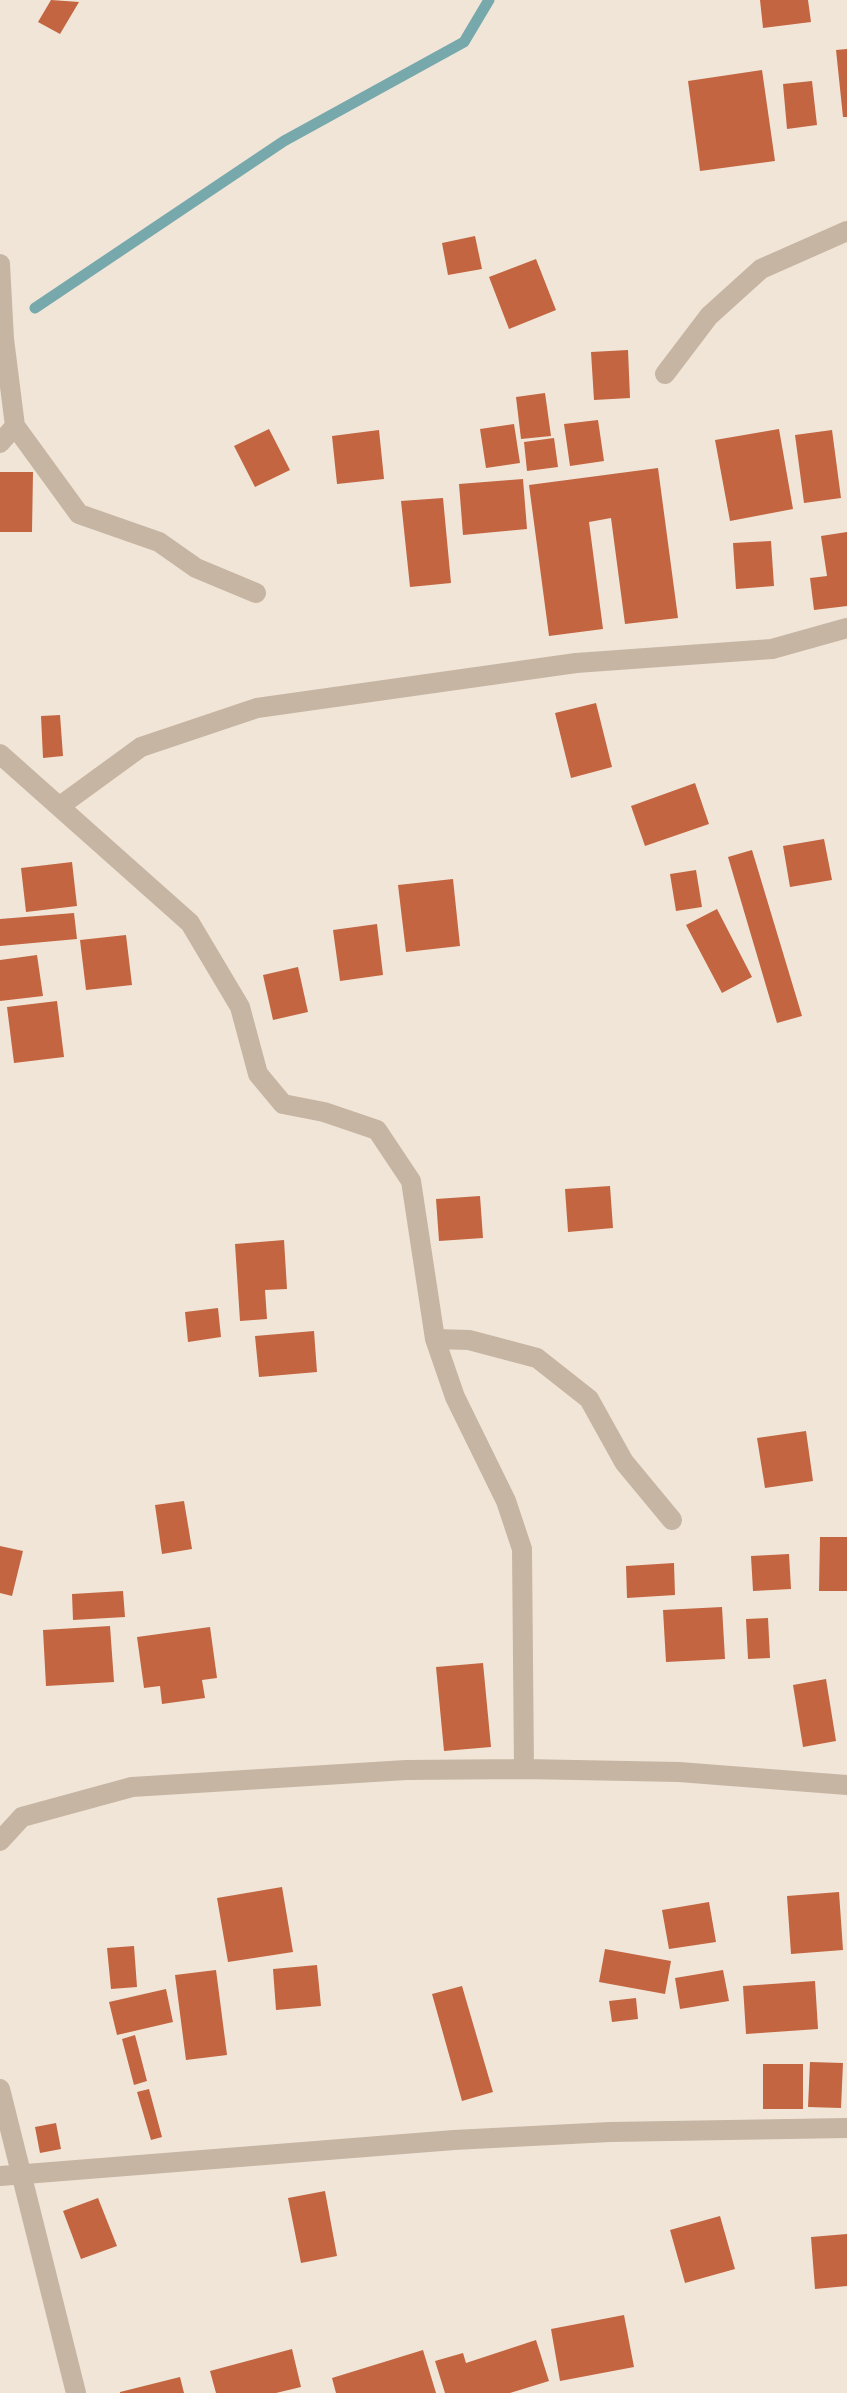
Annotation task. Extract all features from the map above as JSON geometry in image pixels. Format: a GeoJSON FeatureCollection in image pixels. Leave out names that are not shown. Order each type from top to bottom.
{"type":"FeatureCollection","features":[{"type":"Feature","properties":{"kind":"street"},"geometry":{"type":"LineString","coordinates":[[665,374],[709,316],[761,269],[847,231]]}},
{"type":"Feature","properties":{"kind":"street"},"geometry":{"type":"LineString","coordinates":[[0,264],[4,339],[15,426],[79,514],[159,542],[196,568],[256,593]]}},
{"type":"Feature","properties":{"kind":"street"},"geometry":{"type":"LineString","coordinates":[[0,443],[15,426]]}},
{"type":"Feature","properties":{"kind":"street"},"geometry":{"type":"LineString","coordinates":[[60,806],[141,747],[257,708],[576,663],[772,649],[847,628]]}},
{"type":"Feature","properties":{"kind":"street"},"geometry":{"type":"LineString","coordinates":[[0,754],[190,923],[240,1007],[258,1074],[283,1104],[324,1112],[377,1130],[411,1181],[435,1339],[455,1397],[506,1501],[522,1549],[524,1769]]}},
{"type":"Feature","properties":{"kind":"street"},"geometry":{"type":"LineString","coordinates":[[435,1339],[469,1340],[537,1358],[589,1399],[624,1462],[672,1520]]}},
{"type":"Feature","properties":{"kind":"street"},"geometry":{"type":"LineString","coordinates":[[0,1841],[22,1817],[132,1787],[406,1770],[524,1769],[679,1772],[847,1785]]}},
{"type":"Feature","properties":{"kind":"street"},"geometry":{"type":"LineString","coordinates":[[0,2089],[76,2393]]}},
{"type":"Feature","properties":{"kind":"street"},"geometry":{"type":"LineString","coordinates":[[0,2176],[454,2140],[610,2132],[847,2128]]}},
{"type":"Feature","properties":{"kind":"building"},"geometry":{"type":"Polygon","coordinates":[[[51,0],[79,2],[60,34],[38,22],[51,0]]]}},
{"type":"Feature","properties":{"kind":"building"},"geometry":{"type":"Polygon","coordinates":[[[760,0],[808,0],[811,22],[763,28],[760,0]]]}},
{"type":"Feature","properties":{"kind":"building"},"geometry":{"type":"Polygon","coordinates":[[[847,49],[847,117],[843,117],[836,50],[847,49]]]}},
{"type":"Feature","properties":{"kind":"building"},"geometry":{"type":"Polygon","coordinates":[[[762,70],[775,161],[700,171],[688,81],[762,70]]]}},
{"type":"Feature","properties":{"kind":"building"},"geometry":{"type":"Polygon","coordinates":[[[812,81],[817,125],[787,129],[783,84],[812,81]]]}},
{"type":"Feature","properties":{"kind":"building"},"geometry":{"type":"Polygon","coordinates":[[[475,236],[482,269],[448,275],[442,243],[475,236]]]}},
{"type":"Feature","properties":{"kind":"building"},"geometry":{"type":"Polygon","coordinates":[[[536,259],[556,310],[509,329],[489,277],[536,259]]]}},
{"type":"Feature","properties":{"kind":"building"},"geometry":{"type":"Polygon","coordinates":[[[628,350],[630,398],[594,400],[591,352],[628,350]]]}},
{"type":"Feature","properties":{"kind":"building"},"geometry":{"type":"Polygon","coordinates":[[[545,393],[551,436],[521,439],[516,397],[545,393]]]}},
{"type":"Feature","properties":{"kind":"building"},"geometry":{"type":"Polygon","coordinates":[[[598,420],[604,461],[570,466],[564,424],[598,420]]]}},
{"type":"Feature","properties":{"kind":"building"},"geometry":{"type":"Polygon","coordinates":[[[514,424],[520,463],[486,468],[480,429],[514,424]]]}},
{"type":"Feature","properties":{"kind":"building"},"geometry":{"type":"Polygon","coordinates":[[[269,429],[290,470],[255,487],[234,446],[269,429]]]}},
{"type":"Feature","properties":{"kind":"building"},"geometry":{"type":"Polygon","coordinates":[[[779,429],[793,509],[730,521],[715,440],[779,429]]]}},
{"type":"Feature","properties":{"kind":"building"},"geometry":{"type":"Polygon","coordinates":[[[379,430],[384,479],[337,484],[332,436],[379,430]]]}},
{"type":"Feature","properties":{"kind":"building"},"geometry":{"type":"Polygon","coordinates":[[[832,430],[841,498],[804,503],[795,435],[832,430]]]}},
{"type":"Feature","properties":{"kind":"building"},"geometry":{"type":"Polygon","coordinates":[[[554,438],[558,467],[527,471],[524,442],[554,438]]]}},
{"type":"Feature","properties":{"kind":"building"},"geometry":{"type":"Polygon","coordinates":[[[658,468],[678,618],[625,624],[611,518],[589,522],[603,629],[549,636],[529,485],[658,468]]]}},
{"type":"Feature","properties":{"kind":"building"},"geometry":{"type":"Polygon","coordinates":[[[0,472],[33,472],[32,532],[0,532],[0,472]]]}},
{"type":"Feature","properties":{"kind":"building"},"geometry":{"type":"Polygon","coordinates":[[[523,479],[527,529],[463,535],[459,484],[523,479]]]}},
{"type":"Feature","properties":{"kind":"building"},"geometry":{"type":"Polygon","coordinates":[[[443,498],[451,583],[410,587],[401,501],[443,498]]]}},
{"type":"Feature","properties":{"kind":"building"},"geometry":{"type":"Polygon","coordinates":[[[847,532],[847,606],[814,610],[810,578],[827,576],[821,536],[847,532]]]}},
{"type":"Feature","properties":{"kind":"building"},"geometry":{"type":"Polygon","coordinates":[[[771,541],[774,586],[736,589],[733,543],[771,541]]]}},
{"type":"Feature","properties":{"kind":"building"},"geometry":{"type":"Polygon","coordinates":[[[596,703],[612,767],[571,778],[555,713],[596,703]]]}},
{"type":"Feature","properties":{"kind":"building"},"geometry":{"type":"Polygon","coordinates":[[[60,715],[63,756],[43,758],[41,716],[60,715]]]}},
{"type":"Feature","properties":{"kind":"building"},"geometry":{"type":"Polygon","coordinates":[[[695,783],[709,824],[645,846],[631,806],[695,783]]]}},
{"type":"Feature","properties":{"kind":"building"},"geometry":{"type":"Polygon","coordinates":[[[824,839],[832,880],[790,887],[783,846],[824,839]]]}},
{"type":"Feature","properties":{"kind":"building"},"geometry":{"type":"Polygon","coordinates":[[[752,850],[802,1016],[777,1023],[728,857],[752,850]]]}},
{"type":"Feature","properties":{"kind":"building"},"geometry":{"type":"Polygon","coordinates":[[[72,862],[77,906],[26,912],[21,868],[72,862]]]}},
{"type":"Feature","properties":{"kind":"building"},"geometry":{"type":"Polygon","coordinates":[[[696,870],[702,907],[676,911],[670,874],[696,870]]]}},
{"type":"Feature","properties":{"kind":"building"},"geometry":{"type":"Polygon","coordinates":[[[453,879],[460,946],[406,952],[398,885],[453,879]]]}},
{"type":"Feature","properties":{"kind":"building"},"geometry":{"type":"Polygon","coordinates":[[[717,909],[752,977],[722,993],[686,925],[717,909]]]}},
{"type":"Feature","properties":{"kind":"building"},"geometry":{"type":"Polygon","coordinates":[[[74,913],[77,939],[0,946],[0,919],[74,913]]]}},
{"type":"Feature","properties":{"kind":"building"},"geometry":{"type":"Polygon","coordinates":[[[377,924],[383,975],[340,981],[333,930],[377,924]]]}},
{"type":"Feature","properties":{"kind":"building"},"geometry":{"type":"Polygon","coordinates":[[[126,935],[132,985],[86,990],[80,940],[126,935]]]}},
{"type":"Feature","properties":{"kind":"building"},"geometry":{"type":"Polygon","coordinates":[[[37,955],[43,996],[0,1001],[0,960],[37,955]]]}},
{"type":"Feature","properties":{"kind":"building"},"geometry":{"type":"Polygon","coordinates":[[[298,967],[308,1012],[273,1020],[263,975],[298,967]]]}},
{"type":"Feature","properties":{"kind":"building"},"geometry":{"type":"Polygon","coordinates":[[[57,1001],[64,1057],[14,1063],[7,1007],[57,1001]]]}},
{"type":"Feature","properties":{"kind":"building"},"geometry":{"type":"Polygon","coordinates":[[[610,1186],[613,1228],[568,1232],[565,1189],[610,1186]]]}},
{"type":"Feature","properties":{"kind":"building"},"geometry":{"type":"Polygon","coordinates":[[[480,1196],[483,1238],[439,1241],[436,1199],[480,1196]]]}},
{"type":"Feature","properties":{"kind":"building"},"geometry":{"type":"Polygon","coordinates":[[[284,1240],[287,1289],[265,1290],[267,1319],[240,1321],[235,1244],[284,1240]]]}},
{"type":"Feature","properties":{"kind":"building"},"geometry":{"type":"Polygon","coordinates":[[[218,1308],[221,1337],[188,1342],[185,1312],[218,1308]]]}},
{"type":"Feature","properties":{"kind":"building"},"geometry":{"type":"Polygon","coordinates":[[[314,1331],[317,1372],[259,1377],[255,1336],[314,1331]]]}},
{"type":"Feature","properties":{"kind":"building"},"geometry":{"type":"Polygon","coordinates":[[[806,1431],[813,1481],[765,1488],[757,1438],[806,1431]]]}},
{"type":"Feature","properties":{"kind":"building"},"geometry":{"type":"Polygon","coordinates":[[[184,1501],[192,1549],[162,1554],[155,1505],[184,1501]]]}},
{"type":"Feature","properties":{"kind":"building"},"geometry":{"type":"Polygon","coordinates":[[[820,1537],[847,1537],[847,1591],[819,1591],[820,1537]]]}},
{"type":"Feature","properties":{"kind":"building"},"geometry":{"type":"Polygon","coordinates":[[[0,1546],[23,1551],[12,1596],[0,1593],[0,1546]]]}},
{"type":"Feature","properties":{"kind":"building"},"geometry":{"type":"Polygon","coordinates":[[[789,1554],[791,1589],[753,1591],[751,1556],[789,1554]]]}},
{"type":"Feature","properties":{"kind":"building"},"geometry":{"type":"Polygon","coordinates":[[[674,1563],[675,1595],[627,1598],[626,1566],[674,1563]]]}},
{"type":"Feature","properties":{"kind":"building"},"geometry":{"type":"Polygon","coordinates":[[[123,1591],[125,1617],[73,1620],[72,1594],[123,1591]]]}},
{"type":"Feature","properties":{"kind":"building"},"geometry":{"type":"Polygon","coordinates":[[[722,1607],[725,1659],[666,1662],[663,1610],[722,1607]]]}},
{"type":"Feature","properties":{"kind":"building"},"geometry":{"type":"Polygon","coordinates":[[[768,1618],[770,1658],[748,1659],[746,1619],[768,1618]]]}},
{"type":"Feature","properties":{"kind":"building"},"geometry":{"type":"Polygon","coordinates":[[[110,1626],[114,1682],[46,1686],[43,1630],[110,1626]]]}},
{"type":"Feature","properties":{"kind":"building"},"geometry":{"type":"Polygon","coordinates":[[[210,1627],[217,1678],[202,1680],[205,1698],[162,1704],[160,1686],[144,1688],[137,1637],[210,1627]]]}},
{"type":"Feature","properties":{"kind":"building"},"geometry":{"type":"Polygon","coordinates":[[[483,1663],[491,1747],[444,1751],[436,1667],[483,1663]]]}},
{"type":"Feature","properties":{"kind":"building"},"geometry":{"type":"Polygon","coordinates":[[[826,1679],[836,1741],[803,1747],[793,1685],[826,1679]]]}},
{"type":"Feature","properties":{"kind":"building"},"geometry":{"type":"Polygon","coordinates":[[[282,1887],[293,1952],[228,1962],[217,1898],[282,1887]]]}},
{"type":"Feature","properties":{"kind":"building"},"geometry":{"type":"Polygon","coordinates":[[[839,1892],[843,1950],[791,1954],[787,1896],[839,1892]]]}},
{"type":"Feature","properties":{"kind":"building"},"geometry":{"type":"Polygon","coordinates":[[[709,1902],[716,1942],[669,1949],[662,1910],[709,1902]]]}},
{"type":"Feature","properties":{"kind":"building"},"geometry":{"type":"Polygon","coordinates":[[[134,1946],[137,1987],[111,1989],[107,1948],[134,1946]]]}},
{"type":"Feature","properties":{"kind":"building"},"geometry":{"type":"Polygon","coordinates":[[[605,1949],[671,1961],[665,1994],[599,1982],[605,1949]]]}},
{"type":"Feature","properties":{"kind":"building"},"geometry":{"type":"Polygon","coordinates":[[[317,1965],[321,2006],[276,2010],[273,1969],[317,1965]]]}},
{"type":"Feature","properties":{"kind":"building"},"geometry":{"type":"Polygon","coordinates":[[[216,1970],[227,2055],[186,2060],[175,1975],[216,1970]]]}},
{"type":"Feature","properties":{"kind":"building"},"geometry":{"type":"Polygon","coordinates":[[[723,1970],[729,2001],[680,2009],[675,1978],[723,1970]]]}},
{"type":"Feature","properties":{"kind":"building"},"geometry":{"type":"Polygon","coordinates":[[[815,1981],[818,2029],[746,2034],[743,1986],[815,1981]]]}},
{"type":"Feature","properties":{"kind":"building"},"geometry":{"type":"Polygon","coordinates":[[[462,1986],[493,2092],[462,2101],[432,1994],[462,1986]]]}},
{"type":"Feature","properties":{"kind":"building"},"geometry":{"type":"Polygon","coordinates":[[[166,1989],[173,2022],[117,2035],[109,2002],[166,1989]]]}},
{"type":"Feature","properties":{"kind":"building"},"geometry":{"type":"Polygon","coordinates":[[[636,1998],[638,2019],[612,2022],[609,2001],[636,1998]]]}},
{"type":"Feature","properties":{"kind":"building"},"geometry":{"type":"Polygon","coordinates":[[[135,2035],[147,2081],[134,2085],[122,2039],[135,2035]]]}},
{"type":"Feature","properties":{"kind":"building"},"geometry":{"type":"Polygon","coordinates":[[[810,2062],[843,2063],[841,2108],[808,2107],[810,2062]]]}},
{"type":"Feature","properties":{"kind":"building"},"geometry":{"type":"Polygon","coordinates":[[[763,2064],[803,2064],[803,2109],[763,2109],[763,2064]]]}},
{"type":"Feature","properties":{"kind":"building"},"geometry":{"type":"Polygon","coordinates":[[[149,2089],[162,2137],[151,2140],[137,2092],[149,2089]]]}},
{"type":"Feature","properties":{"kind":"building"},"geometry":{"type":"Polygon","coordinates":[[[56,2123],[61,2149],[40,2153],[35,2127],[56,2123]]]}},
{"type":"Feature","properties":{"kind":"building"},"geometry":{"type":"Polygon","coordinates":[[[325,2191],[337,2256],[301,2263],[288,2198],[325,2191]]]}},
{"type":"Feature","properties":{"kind":"building"},"geometry":{"type":"Polygon","coordinates":[[[98,2198],[117,2246],[81,2259],[63,2211],[98,2198]]]}},
{"type":"Feature","properties":{"kind":"building"},"geometry":{"type":"Polygon","coordinates":[[[720,2216],[735,2269],[685,2283],[670,2230],[720,2216]]]}},
{"type":"Feature","properties":{"kind":"building"},"geometry":{"type":"Polygon","coordinates":[[[847,2234],[847,2286],[815,2289],[811,2237],[847,2234]]]}},
{"type":"Feature","properties":{"kind":"building"},"geometry":{"type":"Polygon","coordinates":[[[624,2315],[634,2367],[560,2381],[551,2329],[624,2315]]]}},
{"type":"Feature","properties":{"kind":"building"},"geometry":{"type":"Polygon","coordinates":[[[536,2340],[549,2381],[510,2393],[445,2393],[435,2361],[463,2353],[466,2363],[536,2340]]]}},
{"type":"Feature","properties":{"kind":"building"},"geometry":{"type":"Polygon","coordinates":[[[292,2349],[301,2387],[276,2393],[216,2393],[210,2371],[292,2349]]]}},
{"type":"Feature","properties":{"kind":"building"},"geometry":{"type":"Polygon","coordinates":[[[423,2350],[436,2393],[336,2393],[332,2378],[423,2350]]]}},
{"type":"Feature","properties":{"kind":"building"},"geometry":{"type":"Polygon","coordinates":[[[180,2377],[184,2393],[120,2393],[120,2392],[180,2377]]]}},
{"type":"Feature","properties":{"kind":"waterway"},"geometry":{"type":"LineString","coordinates":[[35,308],[284,141],[464,42],[489,0]]}}]}
